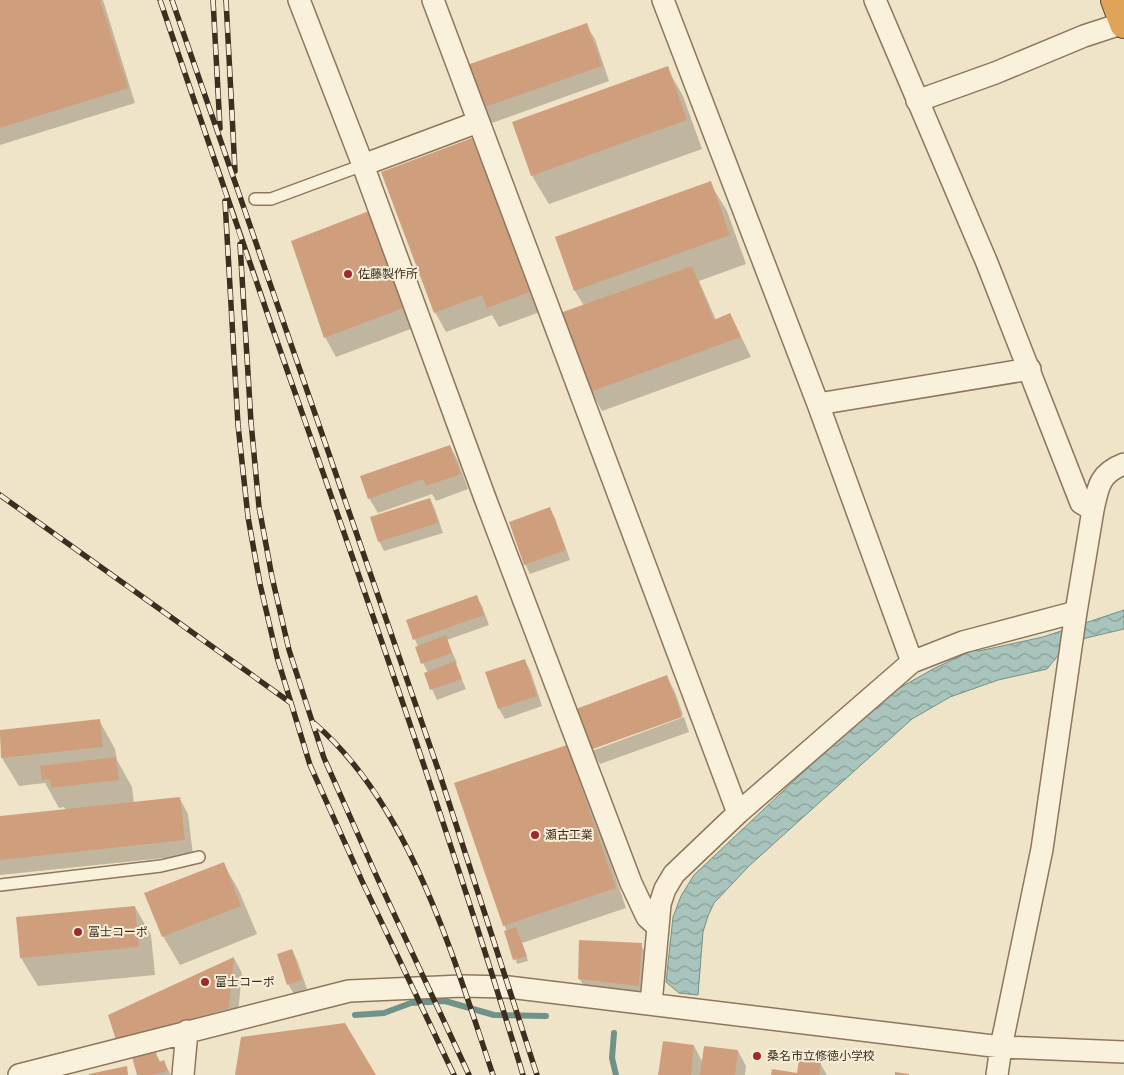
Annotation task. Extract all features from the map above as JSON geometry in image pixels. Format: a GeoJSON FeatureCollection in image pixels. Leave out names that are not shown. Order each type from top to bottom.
{"type":"FeatureCollection","features":[{"type":"Feature","properties":{"kind":"highway"},"geometry":{"type":"LineString","coordinates":[[1115,0],[1124,23]]}},
{"type":"Feature","properties":{"kind":"street"},"geometry":{"type":"LineString","coordinates":[[299,0],[363,165],[484,498],[631,883],[647,917],[658,927]]}},
{"type":"Feature","properties":{"kind":"street"},"geometry":{"type":"LineString","coordinates":[[433,0],[738,813]]}},
{"type":"Feature","properties":{"kind":"street"},"geometry":{"type":"LineString","coordinates":[[875,0],[987,263],[1081,503],[1093,510]]}},
{"type":"Feature","properties":{"kind":"street"},"geometry":{"type":"LineString","coordinates":[[665,1],[818,404],[912,662]]}},
{"type":"Feature","properties":{"kind":"street"},"geometry":{"type":"LineString","coordinates":[[917,101],[995,73],[1084,36],[1124,23]]}},
{"type":"Feature","properties":{"kind":"street"},"geometry":{"type":"LineString","coordinates":[[363,165],[478,122]]}},
{"type":"Feature","properties":{"kind":"street"},"geometry":{"type":"LineString","coordinates":[[818,404],[1030,369]]}},
{"type":"Feature","properties":{"kind":"street"},"geometry":{"type":"LineString","coordinates":[[997,1075],[1000,1047],[1042,849],[1075,616],[1097,489],[1105,475],[1113,468],[1124,464]]}},
{"type":"Feature","properties":{"kind":"street"},"geometry":{"type":"LineString","coordinates":[[651,1004],[660,904],[665,889],[674,874],[738,813],[912,662],[964,642],[1075,616]]}},
{"type":"Feature","properties":{"kind":"street"},"geometry":{"type":"LineString","coordinates":[[19,1075],[186,1031],[350,991],[462,986],[508,987],[1000,1047],[1124,1052]]}},
{"type":"Feature","properties":{"kind":"street"},"geometry":{"type":"LineString","coordinates":[[183,1075],[186,1031]]}},
{"type":"Feature","properties":{"kind":"lane"},"geometry":{"type":"LineString","coordinates":[[255,199],[271,199],[363,165]]}},
{"type":"Feature","properties":{"kind":"lane"},"geometry":{"type":"LineString","coordinates":[[0,885],[161,866],[199,857]]}},
{"type":"Feature","properties":{"kind":"water"},"geometry":{"type":"Polygon","coordinates":[[[1124,610],[1124,629],[1086,638],[1065,647],[1047,669],[998,680],[950,697],[912,719],[749,866],[714,903],[703,932],[698,995],[679,993],[666,982],[673,917],[681,896],[694,875],[889,694],[933,669],[973,650],[979,651],[1043,637],[1124,610]]]}},
{"type":"Feature","properties":{"kind":"building"},"geometry":{"type":"Polygon","coordinates":[[[0,0],[100,0],[128,88],[0,128],[0,0]]]}},
{"type":"Feature","properties":{"kind":"building"},"geometry":{"type":"Polygon","coordinates":[[[587,23],[602,66],[482,108],[467,65],[587,23]]]}},
{"type":"Feature","properties":{"kind":"building"},"geometry":{"type":"Polygon","coordinates":[[[668,66],[687,120],[531,176],[512,122],[668,66]]]}},
{"type":"Feature","properties":{"kind":"building"},"geometry":{"type":"Polygon","coordinates":[[[472,138],[530,292],[487,308],[482,295],[434,313],[381,172],[472,138]]]}},
{"type":"Feature","properties":{"kind":"building"},"geometry":{"type":"Polygon","coordinates":[[[711,181],[730,235],[574,291],[555,237],[711,181]]]}},
{"type":"Feature","properties":{"kind":"building","name":"佐藤製作所"},"geometry":{"type":"Polygon","coordinates":[[[369,211],[406,307],[324,338],[291,241],[369,211]]]}},
{"type":"Feature","properties":{"kind":"building"},"geometry":{"type":"Polygon","coordinates":[[[692,266],[714,320],[730,313],[741,337],[590,392],[560,313],[692,266]]]}},
{"type":"Feature","properties":{"kind":"building"},"geometry":{"type":"Polygon","coordinates":[[[450,445],[461,474],[426,486],[423,479],[368,499],[360,476],[450,445]]]}},
{"type":"Feature","properties":{"kind":"building"},"geometry":{"type":"Polygon","coordinates":[[[430,498],[438,523],[378,542],[370,517],[430,498]]]}},
{"type":"Feature","properties":{"kind":"building"},"geometry":{"type":"Polygon","coordinates":[[[550,507],[566,550],[524,565],[509,522],[550,507]]]}},
{"type":"Feature","properties":{"kind":"building"},"geometry":{"type":"Polygon","coordinates":[[[477,595],[484,615],[413,640],[406,620],[477,595]]]}},
{"type":"Feature","properties":{"kind":"building"},"geometry":{"type":"Polygon","coordinates":[[[446,635],[452,653],[421,664],[415,647],[446,635]]]}},
{"type":"Feature","properties":{"kind":"building"},"geometry":{"type":"Polygon","coordinates":[[[525,659],[537,696],[498,709],[485,672],[525,659]]]}},
{"type":"Feature","properties":{"kind":"building"},"geometry":{"type":"Polygon","coordinates":[[[455,661],[462,679],[430,690],[424,673],[455,661]]]}},
{"type":"Feature","properties":{"kind":"building"},"geometry":{"type":"Polygon","coordinates":[[[667,675],[682,717],[590,750],[576,709],[667,675]]]}},
{"type":"Feature","properties":{"kind":"building"},"geometry":{"type":"Polygon","coordinates":[[[100,719],[103,747],[1,758],[0,730],[100,719]]]}},
{"type":"Feature","properties":{"kind":"building","name":"瀬古工業"},"geometry":{"type":"Polygon","coordinates":[[[567,745],[616,888],[503,926],[454,783],[567,745]]]}},
{"type":"Feature","properties":{"kind":"building"},"geometry":{"type":"Polygon","coordinates":[[[116,757],[119,780],[51,788],[50,779],[42,780],[40,766],[116,757]]]}},
{"type":"Feature","properties":{"kind":"building"},"geometry":{"type":"Polygon","coordinates":[[[180,797],[185,840],[0,860],[0,816],[180,797]]]}},
{"type":"Feature","properties":{"kind":"building"},"geometry":{"type":"Polygon","coordinates":[[[224,862],[241,906],[162,937],[144,893],[224,862]]]}},
{"type":"Feature","properties":{"kind":"building","name":"冨士コーポ"},"geometry":{"type":"Polygon","coordinates":[[[135,906],[139,947],[20,958],[16,917],[135,906]]]}},
{"type":"Feature","properties":{"kind":"building"},"geometry":{"type":"Polygon","coordinates":[[[516,927],[527,956],[513,960],[504,931],[516,927]]]}},
{"type":"Feature","properties":{"kind":"building"},"geometry":{"type":"Polygon","coordinates":[[[579,940],[642,943],[639,986],[578,979],[579,940]]]}},
{"type":"Feature","properties":{"kind":"building"},"geometry":{"type":"Polygon","coordinates":[[[292,949],[302,980],[287,985],[277,954],[292,949]]]}},
{"type":"Feature","properties":{"kind":"building","name":"富士コーポ"},"geometry":{"type":"Polygon","coordinates":[[[234,957],[229,1008],[116,1040],[108,1015],[234,957]]]}},
{"type":"Feature","properties":{"kind":"building"},"geometry":{"type":"Polygon","coordinates":[[[345,1023],[376,1075],[235,1075],[241,1037],[345,1023]]]}},
{"type":"Feature","properties":{"kind":"building"},"geometry":{"type":"Polygon","coordinates":[[[663,1041],[694,1045],[691,1075],[658,1075],[663,1041]]]}},
{"type":"Feature","properties":{"kind":"building"},"geometry":{"type":"Polygon","coordinates":[[[704,1046],[738,1050],[735,1075],[700,1075],[704,1046]]]}},
{"type":"Feature","properties":{"kind":"building"},"geometry":{"type":"Polygon","coordinates":[[[155,1050],[159,1062],[164,1060],[168,1071],[153,1075],[137,1075],[132,1057],[155,1050]]]}},
{"type":"Feature","properties":{"kind":"building"},"geometry":{"type":"Polygon","coordinates":[[[799,1059],[821,1062],[819,1075],[771,1075],[772,1069],[797,1073],[799,1059]]]}},
{"type":"Feature","properties":{"kind":"building"},"geometry":{"type":"Polygon","coordinates":[[[127,1066],[128,1075],[89,1075],[89,1074],[127,1066]]]}},
{"type":"Feature","properties":{"kind":"building"},"geometry":{"type":"Polygon","coordinates":[[[895,1072],[909,1074],[909,1075],[895,1075],[895,1072]]]}},
{"type":"Feature","properties":{"kind":"waterway"},"geometry":{"type":"LineString","coordinates":[[355,1015],[384,1013],[411,1003],[445,1001],[494,1015],[546,1016]]}},
{"type":"Feature","properties":{"kind":"waterway"},"geometry":{"type":"LineString","coordinates":[[614,1033],[612,1058],[616,1075]]}},
{"type":"Feature","properties":{"kind":"railway"},"geometry":{"type":"LineString","coordinates":[[160,0],[401,698],[464,886],[523,1075]]}},
{"type":"Feature","properties":{"kind":"railway"},"geometry":{"type":"LineString","coordinates":[[172,0],[440,775],[537,1075]]}},
{"type":"Feature","properties":{"kind":"railway"},"geometry":{"type":"LineString","coordinates":[[213,0],[220,128]]}},
{"type":"Feature","properties":{"kind":"railway"},"geometry":{"type":"LineString","coordinates":[[226,0],[235,171]]}},
{"type":"Feature","properties":{"kind":"railway"},"geometry":{"type":"LineString","coordinates":[[225,201],[238,425],[248,517],[260,584],[277,657],[310,765],[362,881],[454,1075]]}},
{"type":"Feature","properties":{"kind":"railway"},"geometry":{"type":"LineString","coordinates":[[240,244],[251,422],[259,507],[272,577],[289,650],[324,758],[469,1075]]}},
{"type":"Feature","properties":{"kind":"railway"},"geometry":{"type":"LineString","coordinates":[[0,495],[291,703]]}},
{"type":"Feature","properties":{"kind":"railway"},"geometry":{"type":"LineString","coordinates":[[314,723],[348,757],[377,796],[403,840],[425,886],[444,934],[493,1075]]}},
{"type":"Feature","properties":{"kind":"place","name":"佐藤製作所"},"geometry":{"type":"Point","coordinates":[348,274]}},
{"type":"Feature","properties":{"kind":"place","name":"瀬古工業"},"geometry":{"type":"Point","coordinates":[535,835]}},
{"type":"Feature","properties":{"kind":"place","name":"冨士コーポ"},"geometry":{"type":"Point","coordinates":[78,932]}},
{"type":"Feature","properties":{"kind":"place","name":"富士コーポ"},"geometry":{"type":"Point","coordinates":[205,982]}},
{"type":"Feature","properties":{"kind":"place","name":"桑名市立修徳小学校"},"geometry":{"type":"Point","coordinates":[757,1056]}}]}
